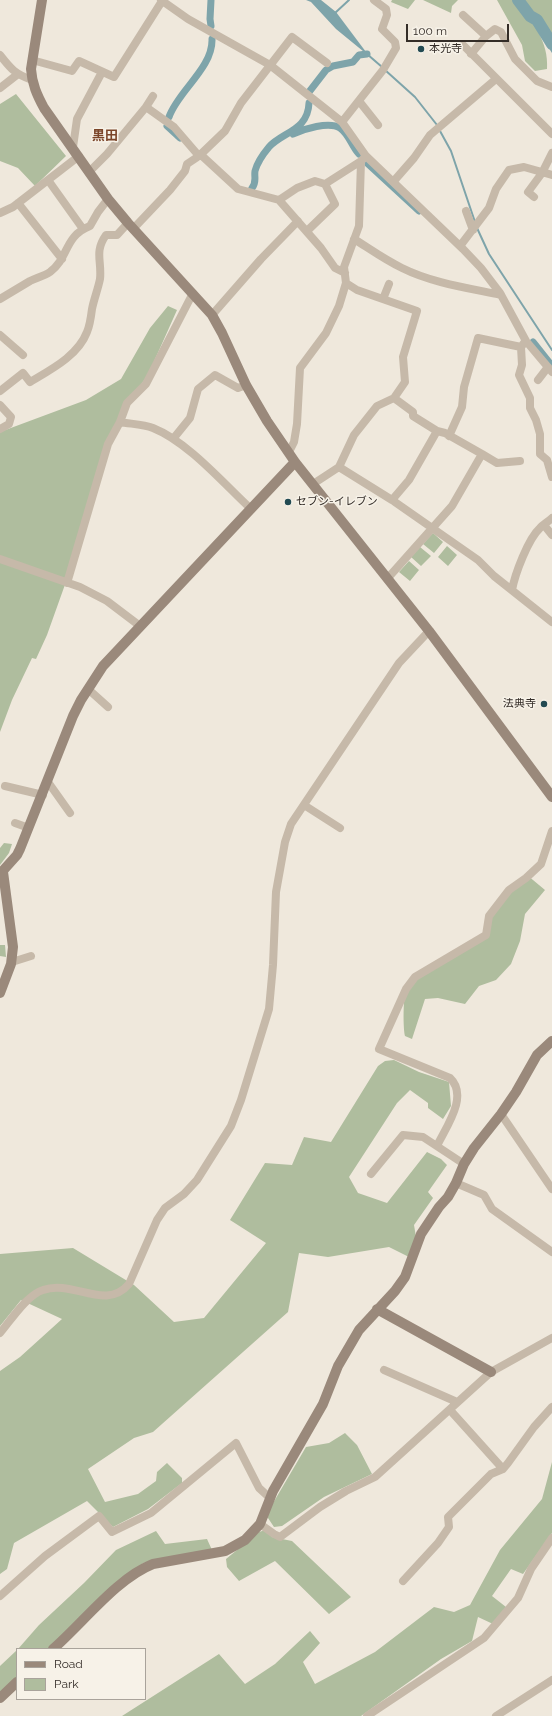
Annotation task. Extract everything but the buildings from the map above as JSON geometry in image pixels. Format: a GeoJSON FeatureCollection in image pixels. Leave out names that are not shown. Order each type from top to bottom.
{"type":"FeatureCollection","features":[{"type":"Feature","properties":{"kind":"street"},"geometry":{"type":"LineString","coordinates":[[42,0],[32,60],[32,80],[37,96],[108,199],[130,226],[212,315],[246,385],[267,421],[295,462],[429,630],[552,797]]}},
{"type":"Feature","properties":{"kind":"street"},"geometry":{"type":"LineString","coordinates":[[342,122],[383,70],[396,48],[395,42],[382,29],[387,15],[386,9],[374,0]]}},
{"type":"Feature","properties":{"kind":"street"},"geometry":{"type":"LineString","coordinates":[[32,60],[72,72],[79,61],[114,77],[164,1],[188,18],[270,65],[342,122],[364,159],[393,182],[481,268],[501,295],[523,344],[550,370],[538,380]]}},
{"type":"Feature","properties":{"kind":"street"},"geometry":{"type":"LineString","coordinates":[[463,15],[486,36]]}},
{"type":"Feature","properties":{"kind":"street"},"geometry":{"type":"LineString","coordinates":[[471,54],[486,36],[495,30],[501,32],[515,59],[537,81],[552,87]]}},
{"type":"Feature","properties":{"kind":"street"},"geometry":{"type":"LineString","coordinates":[[0,390],[23,373],[30,382],[58,366],[72,353],[86,334],[91,321],[100,278],[99,251],[101,242],[106,235],[117,235],[130,226],[170,190],[185,171],[187,164],[200,155],[225,131],[241,103],[292,37],[327,63]]}},
{"type":"Feature","properties":{"kind":"street"},"geometry":{"type":"LineString","coordinates":[[462,46],[552,134]]}},
{"type":"Feature","properties":{"kind":"street"},"geometry":{"type":"LineString","coordinates":[[0,55],[11,70],[32,80]]}},
{"type":"Feature","properties":{"kind":"street"},"geometry":{"type":"LineString","coordinates":[[0,213],[18,204],[48,180],[76,152],[77,119],[102,72]]}},
{"type":"Feature","properties":{"kind":"street"},"geometry":{"type":"LineString","coordinates":[[0,88],[18,74]]}},
{"type":"Feature","properties":{"kind":"street"},"geometry":{"type":"LineString","coordinates":[[393,182],[414,158],[430,135],[496,79]]}},
{"type":"Feature","properties":{"kind":"street"},"geometry":{"type":"LineString","coordinates":[[90,171],[107,154],[146,107],[153,96]]}},
{"type":"Feature","properties":{"kind":"street"},"geometry":{"type":"LineString","coordinates":[[359,101],[378,125]]}},
{"type":"Feature","properties":{"kind":"street"},"geometry":{"type":"LineString","coordinates":[[146,107],[174,127],[200,155],[238,189],[279,200],[307,231],[335,268],[345,274]]}},
{"type":"Feature","properties":{"kind":"street"},"geometry":{"type":"LineString","coordinates":[[534,197],[528,192],[542,173],[552,153]]}},
{"type":"Feature","properties":{"kind":"street"},"geometry":{"type":"LineString","coordinates":[[325,184],[364,159]]}},
{"type":"Feature","properties":{"kind":"street"},"geometry":{"type":"LineString","coordinates":[[289,452],[294,442],[297,424],[300,368],[326,333],[346,283],[344,267],[359,226],[364,159]]}},
{"type":"Feature","properties":{"kind":"street"},"geometry":{"type":"LineString","coordinates":[[460,246],[489,208],[496,189],[509,170],[524,167],[552,175]]}},
{"type":"Feature","properties":{"kind":"street"},"geometry":{"type":"LineString","coordinates":[[48,180],[83,229]]}},
{"type":"Feature","properties":{"kind":"street"},"geometry":{"type":"LineString","coordinates":[[279,200],[297,188],[315,181],[325,184],[335,204],[307,231]]}},
{"type":"Feature","properties":{"kind":"street"},"geometry":{"type":"LineString","coordinates":[[0,299],[50,272],[62,259],[70,241],[83,229],[90,226],[108,199]]}},
{"type":"Feature","properties":{"kind":"street"},"geometry":{"type":"LineString","coordinates":[[18,204],[62,259]]}},
{"type":"Feature","properties":{"kind":"street"},"geometry":{"type":"LineString","coordinates":[[466,211],[473,229]]}},
{"type":"Feature","properties":{"kind":"street"},"geometry":{"type":"LineString","coordinates":[[212,315],[261,259],[298,221]]}},
{"type":"Feature","properties":{"kind":"street"},"geometry":{"type":"LineString","coordinates":[[354,239],[386,260],[403,269],[441,281],[501,295]]}},
{"type":"Feature","properties":{"kind":"street"},"geometry":{"type":"LineString","coordinates":[[313,484],[339,467],[354,436],[377,406],[394,398],[404,382],[404,357],[417,311],[357,290],[346,283]]}},
{"type":"Feature","properties":{"kind":"street"},"geometry":{"type":"LineString","coordinates":[[383,299],[389,284]]}},
{"type":"Feature","properties":{"kind":"street"},"geometry":{"type":"LineString","coordinates":[[67,583],[108,444],[120,422],[127,403],[146,384],[193,293]]}},
{"type":"Feature","properties":{"kind":"street"},"geometry":{"type":"LineString","coordinates":[[0,335],[23,356]]}},
{"type":"Feature","properties":{"kind":"street"},"geometry":{"type":"LineString","coordinates":[[449,436],[462,407],[464,388],[478,338],[523,344]]}},
{"type":"Feature","properties":{"kind":"street"},"geometry":{"type":"LineString","coordinates":[[523,344],[522,365],[519,375],[530,398],[530,408],[536,420],[540,434],[540,454],[547,460],[552,477]]}},
{"type":"Feature","properties":{"kind":"street"},"geometry":{"type":"LineString","coordinates":[[173,439],[190,418],[198,389],[215,376],[238,388],[246,385]]}},
{"type":"Feature","properties":{"kind":"street"},"geometry":{"type":"LineString","coordinates":[[394,398],[413,412],[414,416],[437,431],[445,433],[497,463],[520,461]]}},
{"type":"Feature","properties":{"kind":"street"},"geometry":{"type":"LineString","coordinates":[[0,405],[11,417],[9,424],[0,429]]}},
{"type":"Feature","properties":{"kind":"street"},"geometry":{"type":"LineString","coordinates":[[120,422],[152,428],[173,439],[210,468],[224,484],[250,508]]}},
{"type":"Feature","properties":{"kind":"street"},"geometry":{"type":"LineString","coordinates":[[392,500],[409,480],[437,431]]}},
{"type":"Feature","properties":{"kind":"street"},"geometry":{"type":"LineString","coordinates":[[387,578],[452,506],[482,454]]}},
{"type":"Feature","properties":{"kind":"street"},"geometry":{"type":"LineString","coordinates":[[0,993],[8,976],[12,962],[13,947],[3,899],[1,873],[17,855],[48,782],[73,716],[88,689],[103,666],[250,508],[295,462]]}},
{"type":"Feature","properties":{"kind":"street"},"geometry":{"type":"LineString","coordinates":[[339,467],[392,500],[478,560],[494,576],[552,622]]}},
{"type":"Feature","properties":{"kind":"street"},"geometry":{"type":"LineString","coordinates":[[512,590],[522,557],[539,528],[552,518]]}},
{"type":"Feature","properties":{"kind":"street"},"geometry":{"type":"LineString","coordinates":[[544,525],[552,534]]}},
{"type":"Feature","properties":{"kind":"street"},"geometry":{"type":"LineString","coordinates":[[0,559],[67,583],[107,600],[140,626]]}},
{"type":"Feature","properties":{"kind":"street"},"geometry":{"type":"LineString","coordinates":[[0,1332],[33,1295],[43,1290],[59,1287],[106,1297],[123,1291],[129,1284],[157,1220],[165,1208],[184,1194],[197,1180],[231,1126],[242,1100],[268,1009],[273,965],[276,892],[285,842],[291,824],[399,663],[429,630]]}},
{"type":"Feature","properties":{"kind":"street"},"geometry":{"type":"LineString","coordinates":[[88,689],[108,706]]}},
{"type":"Feature","properties":{"kind":"street"},"geometry":{"type":"LineString","coordinates":[[48,782],[70,813]]}},
{"type":"Feature","properties":{"kind":"street"},"geometry":{"type":"LineString","coordinates":[[5,786],[42,795]]}},
{"type":"Feature","properties":{"kind":"street"},"geometry":{"type":"LineString","coordinates":[[304,805],[340,828]]}},
{"type":"Feature","properties":{"kind":"street"},"geometry":{"type":"LineString","coordinates":[[15,823],[29,828]]}},
{"type":"Feature","properties":{"kind":"street"},"geometry":{"type":"LineString","coordinates":[[437,1146],[458,1102],[455,1082],[450,1078],[379,1049],[406,989],[415,977],[486,935],[488,916],[509,890],[526,878],[541,864],[552,831]]}},
{"type":"Feature","properties":{"kind":"street"},"geometry":{"type":"LineString","coordinates":[[12,962],[30,956]]}},
{"type":"Feature","properties":{"kind":"street"},"geometry":{"type":"LineString","coordinates":[[54,1648],[126,1579],[143,1568],[160,1562],[225,1551],[245,1540],[260,1524],[270,1498],[323,1404],[338,1366],[359,1330],[395,1291],[405,1277],[421,1234],[456,1184],[464,1164],[474,1148],[516,1092],[537,1055],[552,1041]]}},
{"type":"Feature","properties":{"kind":"street"},"geometry":{"type":"LineString","coordinates":[[501,1114],[552,1189]]}},
{"type":"Feature","properties":{"kind":"street"},"geometry":{"type":"LineString","coordinates":[[371,1174],[403,1135],[423,1138],[464,1164]]}},
{"type":"Feature","properties":{"kind":"street"},"geometry":{"type":"LineString","coordinates":[[456,1184],[484,1195],[492,1210],[552,1252]]}},
{"type":"Feature","properties":{"kind":"street"},"geometry":{"type":"LineString","coordinates":[[377,1309],[491,1372]]}},
{"type":"Feature","properties":{"kind":"street"},"geometry":{"type":"LineString","coordinates":[[260,1524],[280,1537],[320,1507],[346,1491],[375,1477],[491,1372],[552,1338]]}},
{"type":"Feature","properties":{"kind":"street"},"geometry":{"type":"LineString","coordinates":[[384,1370],[457,1402]]}},
{"type":"Feature","properties":{"kind":"street"},"geometry":{"type":"LineString","coordinates":[[402,1581],[438,1543],[449,1527],[448,1517],[491,1474],[503,1469],[508,1464],[534,1427],[552,1406]]}},
{"type":"Feature","properties":{"kind":"street"},"geometry":{"type":"LineString","coordinates":[[450,1410],[503,1469]]}},
{"type":"Feature","properties":{"kind":"street"},"geometry":{"type":"LineString","coordinates":[[0,1596],[45,1556],[99,1516],[112,1532],[151,1513],[236,1443],[259,1488],[270,1498]]}},
{"type":"Feature","properties":{"kind":"street"},"geometry":{"type":"LineString","coordinates":[[367,1716],[484,1638],[518,1598],[531,1569],[552,1538]]}},
{"type":"Feature","properties":{"kind":"street"},"geometry":{"type":"LineString","coordinates":[[496,1716],[552,1680]]}},
{"type":"Feature","properties":{"kind":"street"},"geometry":{"type":"LineString","coordinates":[[0,1698],[16,1683]]}},
{"type":"Feature","properties":{"kind":"green space"},"geometry":{"type":"Polygon","coordinates":[[[392,0],[415,0],[408,9],[391,2],[392,0]]]}},
{"type":"Feature","properties":{"kind":"green space"},"geometry":{"type":"Polygon","coordinates":[[[423,0],[458,0],[452,6],[451,13],[423,0]]]}},
{"type":"Feature","properties":{"kind":"green space"},"geometry":{"type":"Polygon","coordinates":[[[497,0],[517,0],[534,24],[542,41],[547,59],[547,69],[535,71],[525,61],[522,45],[497,0]]]}},
{"type":"Feature","properties":{"kind":"green space"},"geometry":{"type":"Polygon","coordinates":[[[523,0],[552,0],[552,34],[523,0]]]}},
{"type":"Feature","properties":{"kind":"green space"},"geometry":{"type":"Polygon","coordinates":[[[16,94],[66,156],[35,186],[18,168],[0,161],[0,104],[16,94]]]}},
{"type":"Feature","properties":{"kind":"green space"},"geometry":{"type":"Polygon","coordinates":[[[168,306],[177,310],[148,375],[120,413],[72,565],[47,635],[36,659],[32,658],[12,700],[0,732],[0,432],[86,400],[121,379],[150,328],[168,306]]]}},
{"type":"Feature","properties":{"kind":"green space"},"geometry":{"type":"Polygon","coordinates":[[[433,533],[443,542],[434,553],[423,544],[433,533]]]}},
{"type":"Feature","properties":{"kind":"green space"},"geometry":{"type":"Polygon","coordinates":[[[447,546],[457,555],[448,566],[438,557],[447,546]]]}},
{"type":"Feature","properties":{"kind":"green space"},"geometry":{"type":"Polygon","coordinates":[[[420,547],[431,556],[421,566],[411,557],[420,547]]]}},
{"type":"Feature","properties":{"kind":"green space"},"geometry":{"type":"Polygon","coordinates":[[[409,561],[419,570],[410,581],[399,572],[409,561]]]}},
{"type":"Feature","properties":{"kind":"green space"},"geometry":{"type":"Polygon","coordinates":[[[4,843],[12,844],[9,853],[0,865],[0,848],[4,843]]]}},
{"type":"Feature","properties":{"kind":"green space"},"geometry":{"type":"Polygon","coordinates":[[[527,875],[545,890],[525,914],[520,941],[511,964],[496,980],[479,986],[465,1004],[438,998],[425,999],[412,1039],[405,1036],[404,999],[406,990],[419,976],[430,968],[485,935],[489,916],[527,875]]]}},
{"type":"Feature","properties":{"kind":"green space"},"geometry":{"type":"Polygon","coordinates":[[[0,945],[5,945],[6,957],[0,956],[0,945]]]}},
{"type":"Feature","properties":{"kind":"green space"},"geometry":{"type":"Polygon","coordinates":[[[394,1060],[419,1072],[449,1082],[451,1106],[443,1119],[428,1108],[428,1103],[410,1090],[397,1103],[349,1177],[358,1193],[387,1203],[427,1152],[441,1159],[447,1165],[428,1192],[433,1198],[414,1225],[416,1237],[409,1257],[389,1247],[328,1257],[299,1253],[288,1312],[153,1432],[134,1438],[88,1469],[105,1502],[138,1494],[156,1481],[157,1472],[167,1463],[182,1478],[182,1483],[148,1509],[113,1527],[87,1501],[14,1543],[7,1569],[0,1574],[0,1371],[20,1357],[62,1319],[21,1300],[0,1326],[0,1254],[73,1248],[134,1285],[174,1322],[204,1318],[266,1243],[230,1220],[265,1163],[292,1165],[304,1137],[331,1142],[378,1066],[385,1061],[394,1060]]]}},
{"type":"Feature","properties":{"kind":"green space"},"geometry":{"type":"Polygon","coordinates":[[[345,1433],[357,1445],[372,1474],[324,1497],[282,1526],[274,1527],[266,1515],[306,1447],[329,1443],[345,1433]]]}},
{"type":"Feature","properties":{"kind":"green space"},"geometry":{"type":"Polygon","coordinates":[[[552,1462],[552,1533],[523,1574],[511,1569],[492,1596],[506,1607],[493,1624],[478,1617],[472,1641],[441,1659],[361,1716],[122,1716],[219,1654],[245,1684],[275,1664],[310,1631],[320,1643],[303,1662],[315,1684],[375,1652],[434,1607],[454,1612],[470,1605],[500,1550],[542,1499],[552,1462]]]}},
{"type":"Feature","properties":{"kind":"green space"},"geometry":{"type":"Polygon","coordinates":[[[265,1530],[272,1537],[292,1541],[351,1597],[329,1614],[275,1561],[239,1581],[227,1567],[226,1559],[259,1532],[265,1530]]]}},
{"type":"Feature","properties":{"kind":"green space"},"geometry":{"type":"Polygon","coordinates":[[[156,1531],[165,1544],[207,1539],[212,1550],[143,1563],[76,1622],[50,1648],[19,1648],[39,1625],[84,1583],[116,1550],[156,1531]]]}},
{"type":"Feature","properties":{"kind":"green space"},"geometry":{"type":"Polygon","coordinates":[[[16,1651],[16,1682],[0,1697],[0,1666],[16,1651]]]}},
{"type":"Feature","properties":{"kind":"water"},"geometry":{"type":"Polygon","coordinates":[[[306,0],[321,0],[336,12],[369,56],[336,29],[311,2],[306,0]]]}},
{"type":"Feature","properties":{"kind":"water"},"geometry":{"type":"Polygon","coordinates":[[[537,20],[552,36],[552,53],[531,21],[537,20]]]}},
{"type":"Feature","properties":{"kind":"waterway"},"geometry":{"type":"LineString","coordinates":[[211,0],[211,26]]}},
{"type":"Feature","properties":{"kind":"waterway"},"geometry":{"type":"LineString","coordinates":[[335,13],[349,0]]}},
{"type":"Feature","properties":{"kind":"waterway"},"geometry":{"type":"LineString","coordinates":[[518,0],[530,16],[537,20],[552,44]]}},
{"type":"Feature","properties":{"kind":"waterway"},"geometry":{"type":"LineString","coordinates":[[169,117],[173,107],[207,60],[211,50],[212,39]]}},
{"type":"Feature","properties":{"kind":"waterway"},"geometry":{"type":"LineString","coordinates":[[367,54],[382,67]]}},
{"type":"Feature","properties":{"kind":"waterway"},"geometry":{"type":"LineString","coordinates":[[309,92],[326,70],[333,66],[353,62],[359,55],[367,54]]}},
{"type":"Feature","properties":{"kind":"waterway"},"geometry":{"type":"LineString","coordinates":[[385,70],[415,97],[437,125]]}},
{"type":"Feature","properties":{"kind":"waterway"},"geometry":{"type":"LineString","coordinates":[[252,188],[255,182],[256,168],[263,155],[274,142],[294,130],[304,120],[308,112],[309,103]]}},
{"type":"Feature","properties":{"kind":"waterway"},"geometry":{"type":"LineString","coordinates":[[167,126],[180,138]]}},
{"type":"Feature","properties":{"kind":"waterway"},"geometry":{"type":"LineString","coordinates":[[293,134],[316,126],[335,126],[340,128],[346,134],[359,154]]}},
{"type":"Feature","properties":{"kind":"waterway"},"geometry":{"type":"LineString","coordinates":[[440,131],[451,151],[475,222]]}},
{"type":"Feature","properties":{"kind":"waterway"},"geometry":{"type":"LineString","coordinates":[[368,164],[419,211]]}},
{"type":"Feature","properties":{"kind":"waterway"},"geometry":{"type":"LineString","coordinates":[[477,228],[489,254],[552,350]]}},
{"type":"Feature","properties":{"kind":"waterway"},"geometry":{"type":"LineString","coordinates":[[533,342],[552,366]]}},
{"type":"Feature","properties":{"kind":"place","name":"本光寺"},"geometry":{"type":"Point","coordinates":[421,49]}},
{"type":"Feature","properties":{"kind":"place","name":"セブン-イレブン"},"geometry":{"type":"Point","coordinates":[288,502]}},
{"type":"Feature","properties":{"kind":"place","name":"法典寺"},"geometry":{"type":"Point","coordinates":[544,704]}},
{"type":"Feature","properties":{"kind":"district","name":"黒田"},"geometry":{"type":"Point","coordinates":[105,136]}}]}
